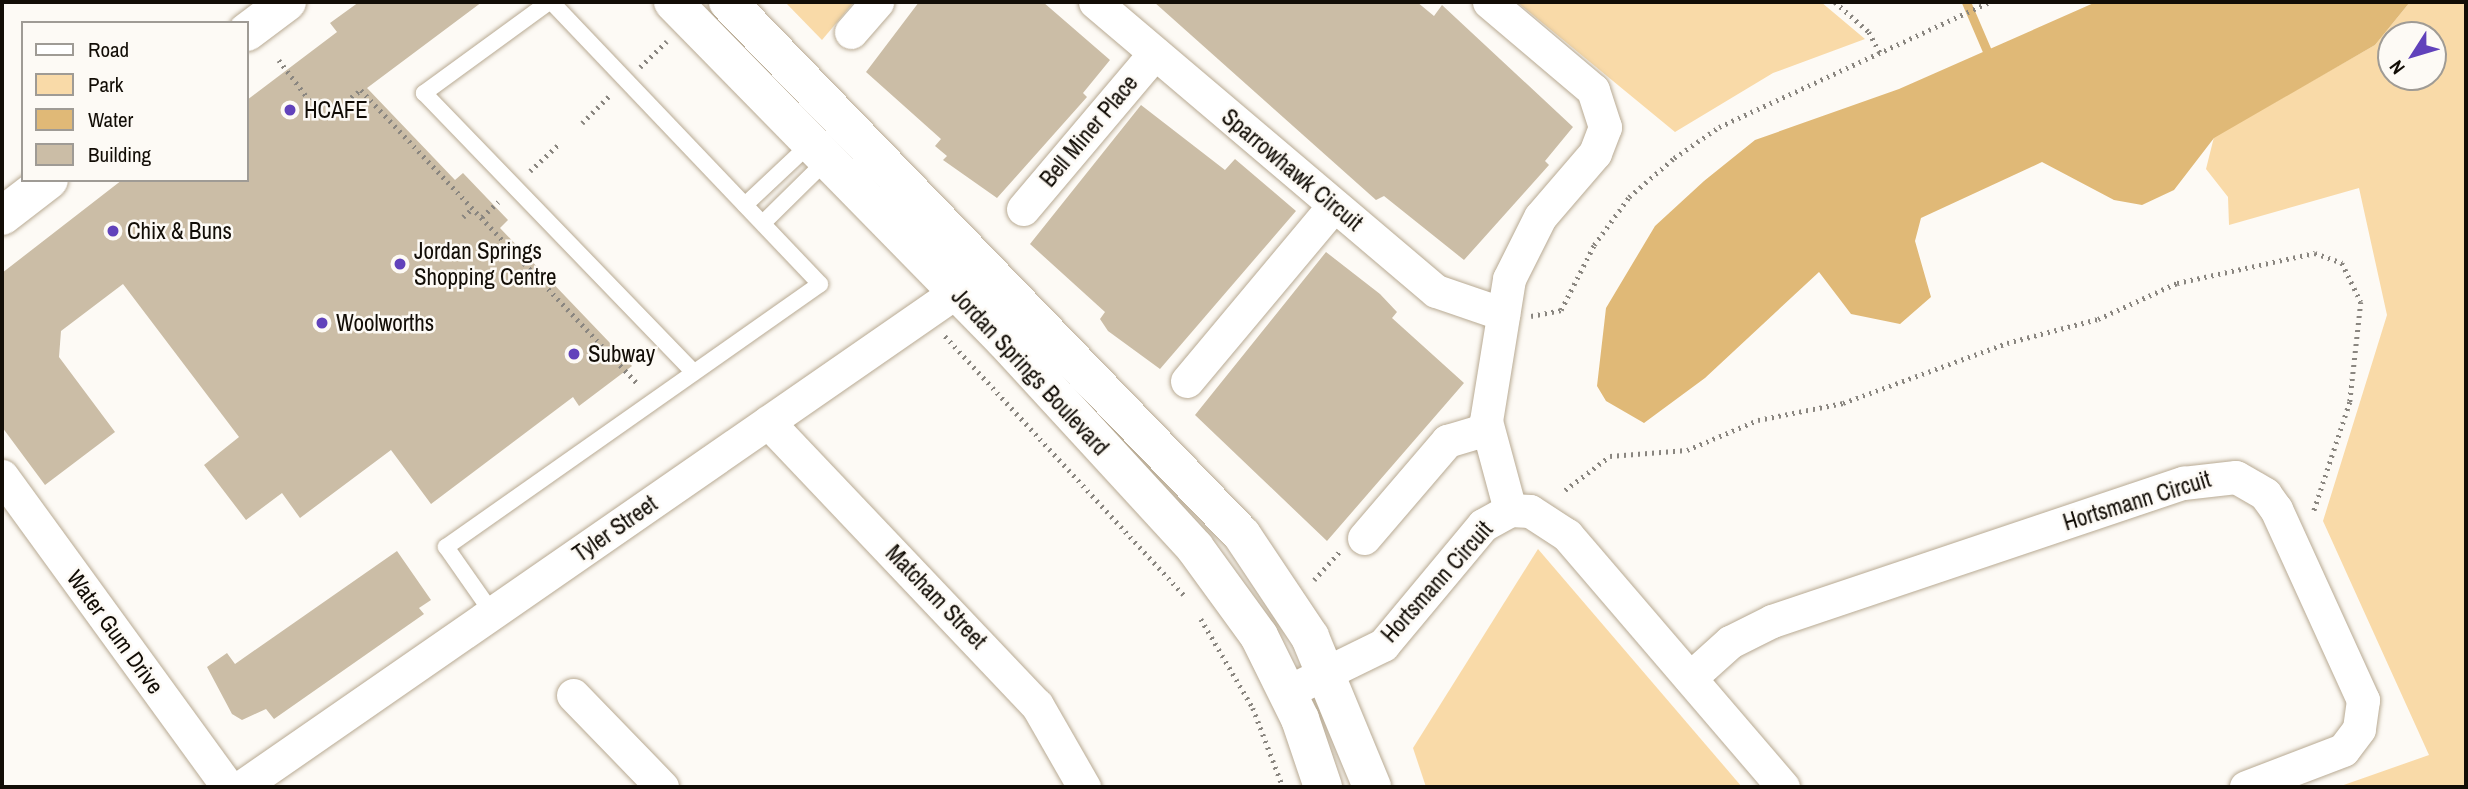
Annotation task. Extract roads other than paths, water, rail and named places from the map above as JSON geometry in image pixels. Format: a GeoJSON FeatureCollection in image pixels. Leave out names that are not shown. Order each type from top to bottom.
{"type":"FeatureCollection","features":[{"type":"Feature","properties":{"kind":"street"},"geometry":{"type":"LineString","coordinates":[[248,31],[288,2]]}},
{"type":"Feature","properties":{"kind":"street","name":"Jordan Springs Boulevard"},"geometry":{"type":"LineString","coordinates":[[673,2],[956,292],[1195,548],[1247,618],[1287,692],[1323,787]]}},
{"type":"Feature","properties":{"kind":"street","name":"Jordan Springs Boulevard"},"geometry":{"type":"LineString","coordinates":[[728,2],[1242,535],[1328,673],[1372,787]]}},
{"type":"Feature","properties":{"kind":"street"},"geometry":{"type":"LineString","coordinates":[[852,32],[877,2]]}},
{"type":"Feature","properties":{"kind":"street","name":"Sparrowhawk Circuit"},"geometry":{"type":"LineString","coordinates":[[1095,2],[1436,291],[1503,314]]}},
{"type":"Feature","properties":{"kind":"street"},"geometry":{"type":"LineString","coordinates":[[1489,2],[1593,90],[1605,127],[1595,153],[1527,238],[1503,314],[1487,429],[1510,510]]}},
{"type":"Feature","properties":{"kind":"street","name":"Bell Miner Place"},"geometry":{"type":"LineString","coordinates":[[1023,209],[1155,53]]}},
{"type":"Feature","properties":{"kind":"street"},"geometry":{"type":"LineString","coordinates":[[2,216],[47,182]]}},
{"type":"Feature","properties":{"kind":"street"},"geometry":{"type":"LineString","coordinates":[[1187,381],[1335,205]]}},
{"type":"Feature","properties":{"kind":"street","name":"Tyler Street"},"geometry":{"type":"LineString","coordinates":[[242,787],[988,270]]}},
{"type":"Feature","properties":{"kind":"street","name":"Matcham Street"},"geometry":{"type":"LineString","coordinates":[[768,422],[1037,705],[1084,787]]}},
{"type":"Feature","properties":{"kind":"street"},"geometry":{"type":"LineString","coordinates":[[1364,538],[1447,442],[1487,429]]}},
{"type":"Feature","properties":{"kind":"street","name":"Water Gum Drive"},"geometry":{"type":"LineString","coordinates":[[2,476],[228,787]]}},
{"type":"Feature","properties":{"kind":"street","name":"Hortsmann Circuit"},"geometry":{"type":"LineString","coordinates":[[1690,678],[1730,642],[1772,621],[2183,484],[2236,477],[2265,494],[2276,509],[2363,700],[2359,729],[2343,750],[2246,787]]}},
{"type":"Feature","properties":{"kind":"street","name":"Hortsmann Circuit"},"geometry":{"type":"LineString","coordinates":[[1287,692],[1382,645],[1473,535],[1510,510],[1530,511],[1556,524],[1783,787]]}},
{"type":"Feature","properties":{"kind":"street"},"geometry":{"type":"LineString","coordinates":[[573,695],[662,787]]}},
{"type":"Feature","properties":{"kind":"lane"},"geometry":{"type":"LineString","coordinates":[[493,614],[446,547],[692,371],[820,284],[550,2],[424,93],[692,371]]}},
{"type":"Feature","properties":{"kind":"lane"},"geometry":{"type":"LineString","coordinates":[[745,205],[819,151],[848,124]]}},
{"type":"Feature","properties":{"kind":"lane"},"geometry":{"type":"LineString","coordinates":[[763,223],[819,151],[848,124]]}},
{"type":"Feature","properties":{"kind":"water"},"geometry":{"type":"Polygon","coordinates":[[[2096,2],[2410,2],[2395,21],[2377,21],[2375,45],[2214,138],[2174,190],[2142,205],[2114,200],[2042,162],[1921,218],[1915,241],[1931,297],[1900,324],[1851,314],[1819,272],[1705,378],[1644,423],[1606,401],[1597,386],[1606,308],[1655,226],[1704,181],[1755,140],[1899,89],[2096,2]]]}},
{"type":"Feature","properties":{"kind":"waterway"},"geometry":{"type":"LineString","coordinates":[[1966,2],[1987,51]]}},
{"type":"Feature","properties":{"kind":"place","name":"HCAFE"},"geometry":{"type":"Point","coordinates":[290,110]}},
{"type":"Feature","properties":{"kind":"place","name":"Chix & Buns"},"geometry":{"type":"Point","coordinates":[113,231]}},
{"type":"Feature","properties":{"kind":"place","name":"Jordan Springs Shopping Centre"},"geometry":{"type":"Point","coordinates":[400,264]}},
{"type":"Feature","properties":{"kind":"place","name":"Woolworths"},"geometry":{"type":"Point","coordinates":[322,323]}},
{"type":"Feature","properties":{"kind":"place","name":"Subway"},"geometry":{"type":"Point","coordinates":[574,354]}}]}
